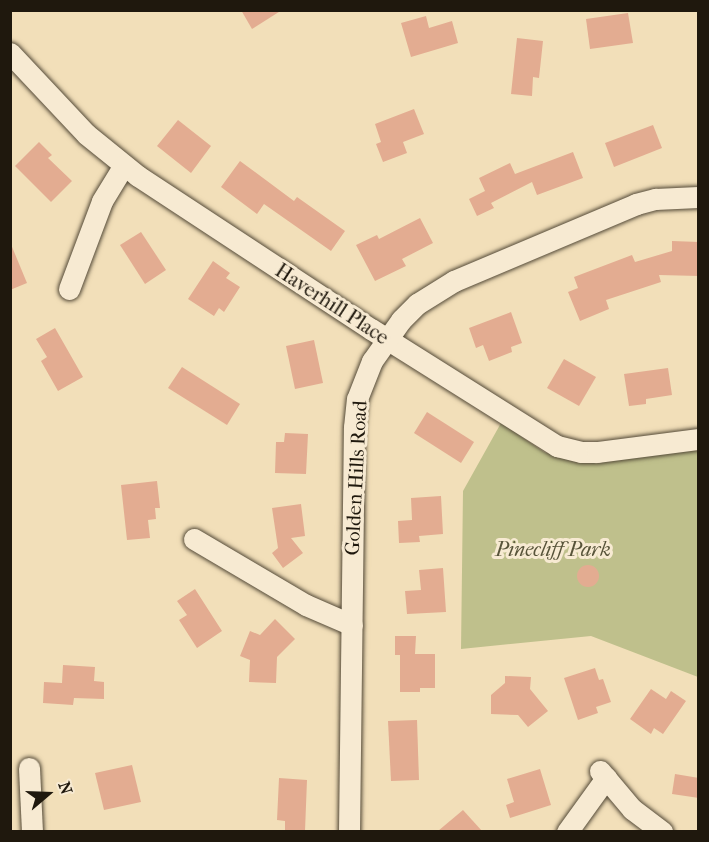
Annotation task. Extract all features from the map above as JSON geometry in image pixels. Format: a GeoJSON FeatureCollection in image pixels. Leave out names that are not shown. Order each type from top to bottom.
{"type":"FeatureCollection","features":[{"type":"Feature","properties":{"kind":"street","name":"Haverhill Place"},"geometry":{"type":"LineString","coordinates":[[10,53],[86,134],[178,204],[386,339],[557,446],[581,452],[597,452],[699,439]]}},
{"type":"Feature","properties":{"kind":"street"},"geometry":{"type":"LineString","coordinates":[[69,290],[102,201],[124,165]]}},
{"type":"Feature","properties":{"kind":"street","name":"Golden Hills Road"},"geometry":{"type":"LineString","coordinates":[[349,831],[354,427],[357,399],[372,361],[386,339],[417,304],[454,281],[636,204],[655,199],[699,197]]}},
{"type":"Feature","properties":{"kind":"street"},"geometry":{"type":"LineString","coordinates":[[194,539],[306,605],[352,625]]}},
{"type":"Feature","properties":{"kind":"street"},"geometry":{"type":"LineString","coordinates":[[29,768],[32,831]]}},
{"type":"Feature","properties":{"kind":"street"},"geometry":{"type":"LineString","coordinates":[[567,831],[603,775],[632,809],[662,831]]}},
{"type":"Feature","properties":{"kind":"green space","name":"Pinecliff Park"},"geometry":{"type":"Polygon","coordinates":[[[501,423],[544,452],[575,462],[698,449],[698,677],[591,636],[461,649],[463,491],[501,423]]]}},
{"type":"Feature","properties":{"kind":"building"},"geometry":{"type":"Polygon","coordinates":[[[241,10],[282,10],[252,29],[241,10]]]}},
{"type":"Feature","properties":{"kind":"building"},"geometry":{"type":"Polygon","coordinates":[[[628,13],[633,43],[590,49],[586,19],[628,13]]]}},
{"type":"Feature","properties":{"kind":"building"},"geometry":{"type":"Polygon","coordinates":[[[426,16],[429,28],[452,21],[458,43],[411,57],[401,23],[426,16]]]}},
{"type":"Feature","properties":{"kind":"building"},"geometry":{"type":"Polygon","coordinates":[[[517,38],[543,41],[539,78],[533,77],[532,96],[511,94],[517,38]]]}},
{"type":"Feature","properties":{"kind":"building"},"geometry":{"type":"Polygon","coordinates":[[[414,109],[424,134],[403,142],[407,153],[383,162],[376,144],[381,142],[375,124],[414,109]]]}},
{"type":"Feature","properties":{"kind":"building"},"geometry":{"type":"Polygon","coordinates":[[[178,120],[211,146],[191,173],[157,146],[178,120]]]}},
{"type":"Feature","properties":{"kind":"building"},"geometry":{"type":"Polygon","coordinates":[[[653,125],[662,148],[614,167],[605,143],[653,125]]]}},
{"type":"Feature","properties":{"kind":"building"},"geometry":{"type":"Polygon","coordinates":[[[39,142],[52,155],[48,158],[72,181],[51,202],[15,166],[39,142]]]}},
{"type":"Feature","properties":{"kind":"building"},"geometry":{"type":"Polygon","coordinates":[[[573,152],[583,178],[537,195],[532,182],[491,203],[494,208],[477,216],[469,199],[485,191],[479,178],[510,163],[515,174],[573,152]]]}},
{"type":"Feature","properties":{"kind":"building"},"geometry":{"type":"Polygon","coordinates":[[[240,161],[294,201],[297,197],[345,231],[331,251],[264,204],[257,214],[221,187],[240,161]]]}},
{"type":"Feature","properties":{"kind":"building"},"geometry":{"type":"Polygon","coordinates":[[[420,218],[433,243],[402,259],[406,266],[375,281],[356,245],[377,235],[379,239],[420,218]]]}},
{"type":"Feature","properties":{"kind":"building"},"geometry":{"type":"Polygon","coordinates":[[[141,232],[166,270],[145,284],[120,245],[141,232]]]}},
{"type":"Feature","properties":{"kind":"building"},"geometry":{"type":"Polygon","coordinates":[[[672,241],[699,242],[699,276],[659,275],[661,282],[606,300],[609,309],[580,321],[568,292],[578,288],[574,277],[632,255],[635,262],[672,251],[672,241]]]}},
{"type":"Feature","properties":{"kind":"building"},"geometry":{"type":"Polygon","coordinates":[[[10,242],[27,283],[10,290],[10,242]]]}},
{"type":"Feature","properties":{"kind":"building"},"geometry":{"type":"Polygon","coordinates":[[[213,261],[230,273],[226,278],[240,287],[224,312],[219,308],[214,316],[188,299],[213,261]]]}},
{"type":"Feature","properties":{"kind":"building"},"geometry":{"type":"Polygon","coordinates":[[[511,312],[522,343],[511,347],[512,352],[489,361],[483,345],[476,348],[469,328],[511,312]]]}},
{"type":"Feature","properties":{"kind":"building"},"geometry":{"type":"Polygon","coordinates":[[[55,328],[83,377],[58,391],[41,361],[47,357],[36,339],[55,328]]]}},
{"type":"Feature","properties":{"kind":"building"},"geometry":{"type":"Polygon","coordinates":[[[314,340],[323,383],[295,389],[286,346],[314,340]]]}},
{"type":"Feature","properties":{"kind":"building"},"geometry":{"type":"Polygon","coordinates":[[[564,359],[596,377],[579,406],[547,388],[564,359]]]}},
{"type":"Feature","properties":{"kind":"building"},"geometry":{"type":"Polygon","coordinates":[[[182,367],[240,404],[227,425],[168,388],[182,367]]]}},
{"type":"Feature","properties":{"kind":"building"},"geometry":{"type":"Polygon","coordinates":[[[668,368],[672,395],[646,399],[646,404],[629,406],[624,374],[668,368]]]}},
{"type":"Feature","properties":{"kind":"building"},"geometry":{"type":"Polygon","coordinates":[[[427,412],[474,442],[461,463],[414,433],[427,412]]]}},
{"type":"Feature","properties":{"kind":"building"},"geometry":{"type":"Polygon","coordinates":[[[285,433],[308,434],[306,474],[275,473],[276,442],[284,442],[285,433]]]}},
{"type":"Feature","properties":{"kind":"building"},"geometry":{"type":"Polygon","coordinates":[[[157,481],[160,508],[155,508],[156,519],[148,520],[150,538],[127,540],[121,485],[157,481]]]}},
{"type":"Feature","properties":{"kind":"building"},"geometry":{"type":"Polygon","coordinates":[[[441,496],[443,534],[419,536],[420,542],[399,543],[398,521],[412,520],[411,498],[441,496]]]}},
{"type":"Feature","properties":{"kind":"building"},"geometry":{"type":"Polygon","coordinates":[[[301,504],[305,536],[291,538],[303,553],[283,568],[272,553],[278,548],[272,508],[301,504]]]}},
{"type":"Feature","properties":{"kind":"building"},"geometry":{"type":"Polygon","coordinates":[[[588,565],[596,568],[599,576],[596,584],[588,587],[580,584],[577,576],[580,568],[588,565]]]}},
{"type":"Feature","properties":{"kind":"building"},"geometry":{"type":"Polygon","coordinates":[[[443,568],[446,612],[407,614],[405,591],[421,590],[419,570],[443,568]]]}},
{"type":"Feature","properties":{"kind":"building"},"geometry":{"type":"Polygon","coordinates":[[[195,589],[222,631],[197,648],[179,620],[187,615],[177,601],[195,589]]]}},
{"type":"Feature","properties":{"kind":"building"},"geometry":{"type":"Polygon","coordinates":[[[275,619],[295,639],[277,657],[276,683],[249,682],[250,660],[240,656],[250,631],[260,635],[275,619]]]}},
{"type":"Feature","properties":{"kind":"building"},"geometry":{"type":"Polygon","coordinates":[[[395,636],[416,636],[415,654],[435,654],[435,688],[420,688],[420,692],[400,692],[400,655],[395,655],[395,636]]]}},
{"type":"Feature","properties":{"kind":"building"},"geometry":{"type":"Polygon","coordinates":[[[63,665],[95,667],[94,681],[104,682],[104,699],[74,698],[73,705],[43,703],[44,682],[62,683],[63,665]]]}},
{"type":"Feature","properties":{"kind":"building"},"geometry":{"type":"Polygon","coordinates":[[[595,668],[599,680],[603,679],[611,702],[596,707],[598,713],[578,720],[564,678],[595,668]]]}},
{"type":"Feature","properties":{"kind":"building"},"geometry":{"type":"Polygon","coordinates":[[[505,676],[531,677],[530,689],[548,711],[528,727],[518,715],[491,714],[491,695],[505,683],[505,676]]]}},
{"type":"Feature","properties":{"kind":"building"},"geometry":{"type":"Polygon","coordinates":[[[651,689],[666,699],[671,691],[686,701],[663,734],[654,728],[651,734],[630,719],[651,689]]]}},
{"type":"Feature","properties":{"kind":"building"},"geometry":{"type":"Polygon","coordinates":[[[417,720],[419,780],[391,781],[388,721],[417,720]]]}},
{"type":"Feature","properties":{"kind":"building"},"geometry":{"type":"Polygon","coordinates":[[[132,765],[141,802],[104,810],[95,773],[132,765]]]}},
{"type":"Feature","properties":{"kind":"building"},"geometry":{"type":"Polygon","coordinates":[[[540,769],[551,805],[510,818],[506,805],[514,802],[507,779],[540,769]]]}},
{"type":"Feature","properties":{"kind":"building"},"geometry":{"type":"Polygon","coordinates":[[[675,774],[699,778],[699,798],[672,794],[675,774]]]}},
{"type":"Feature","properties":{"kind":"building"},"geometry":{"type":"Polygon","coordinates":[[[279,778],[307,780],[305,831],[285,831],[285,821],[277,820],[279,778]]]}},
{"type":"Feature","properties":{"kind":"building"},"geometry":{"type":"Polygon","coordinates":[[[463,810],[482,831],[438,831],[463,810]]]}}]}
